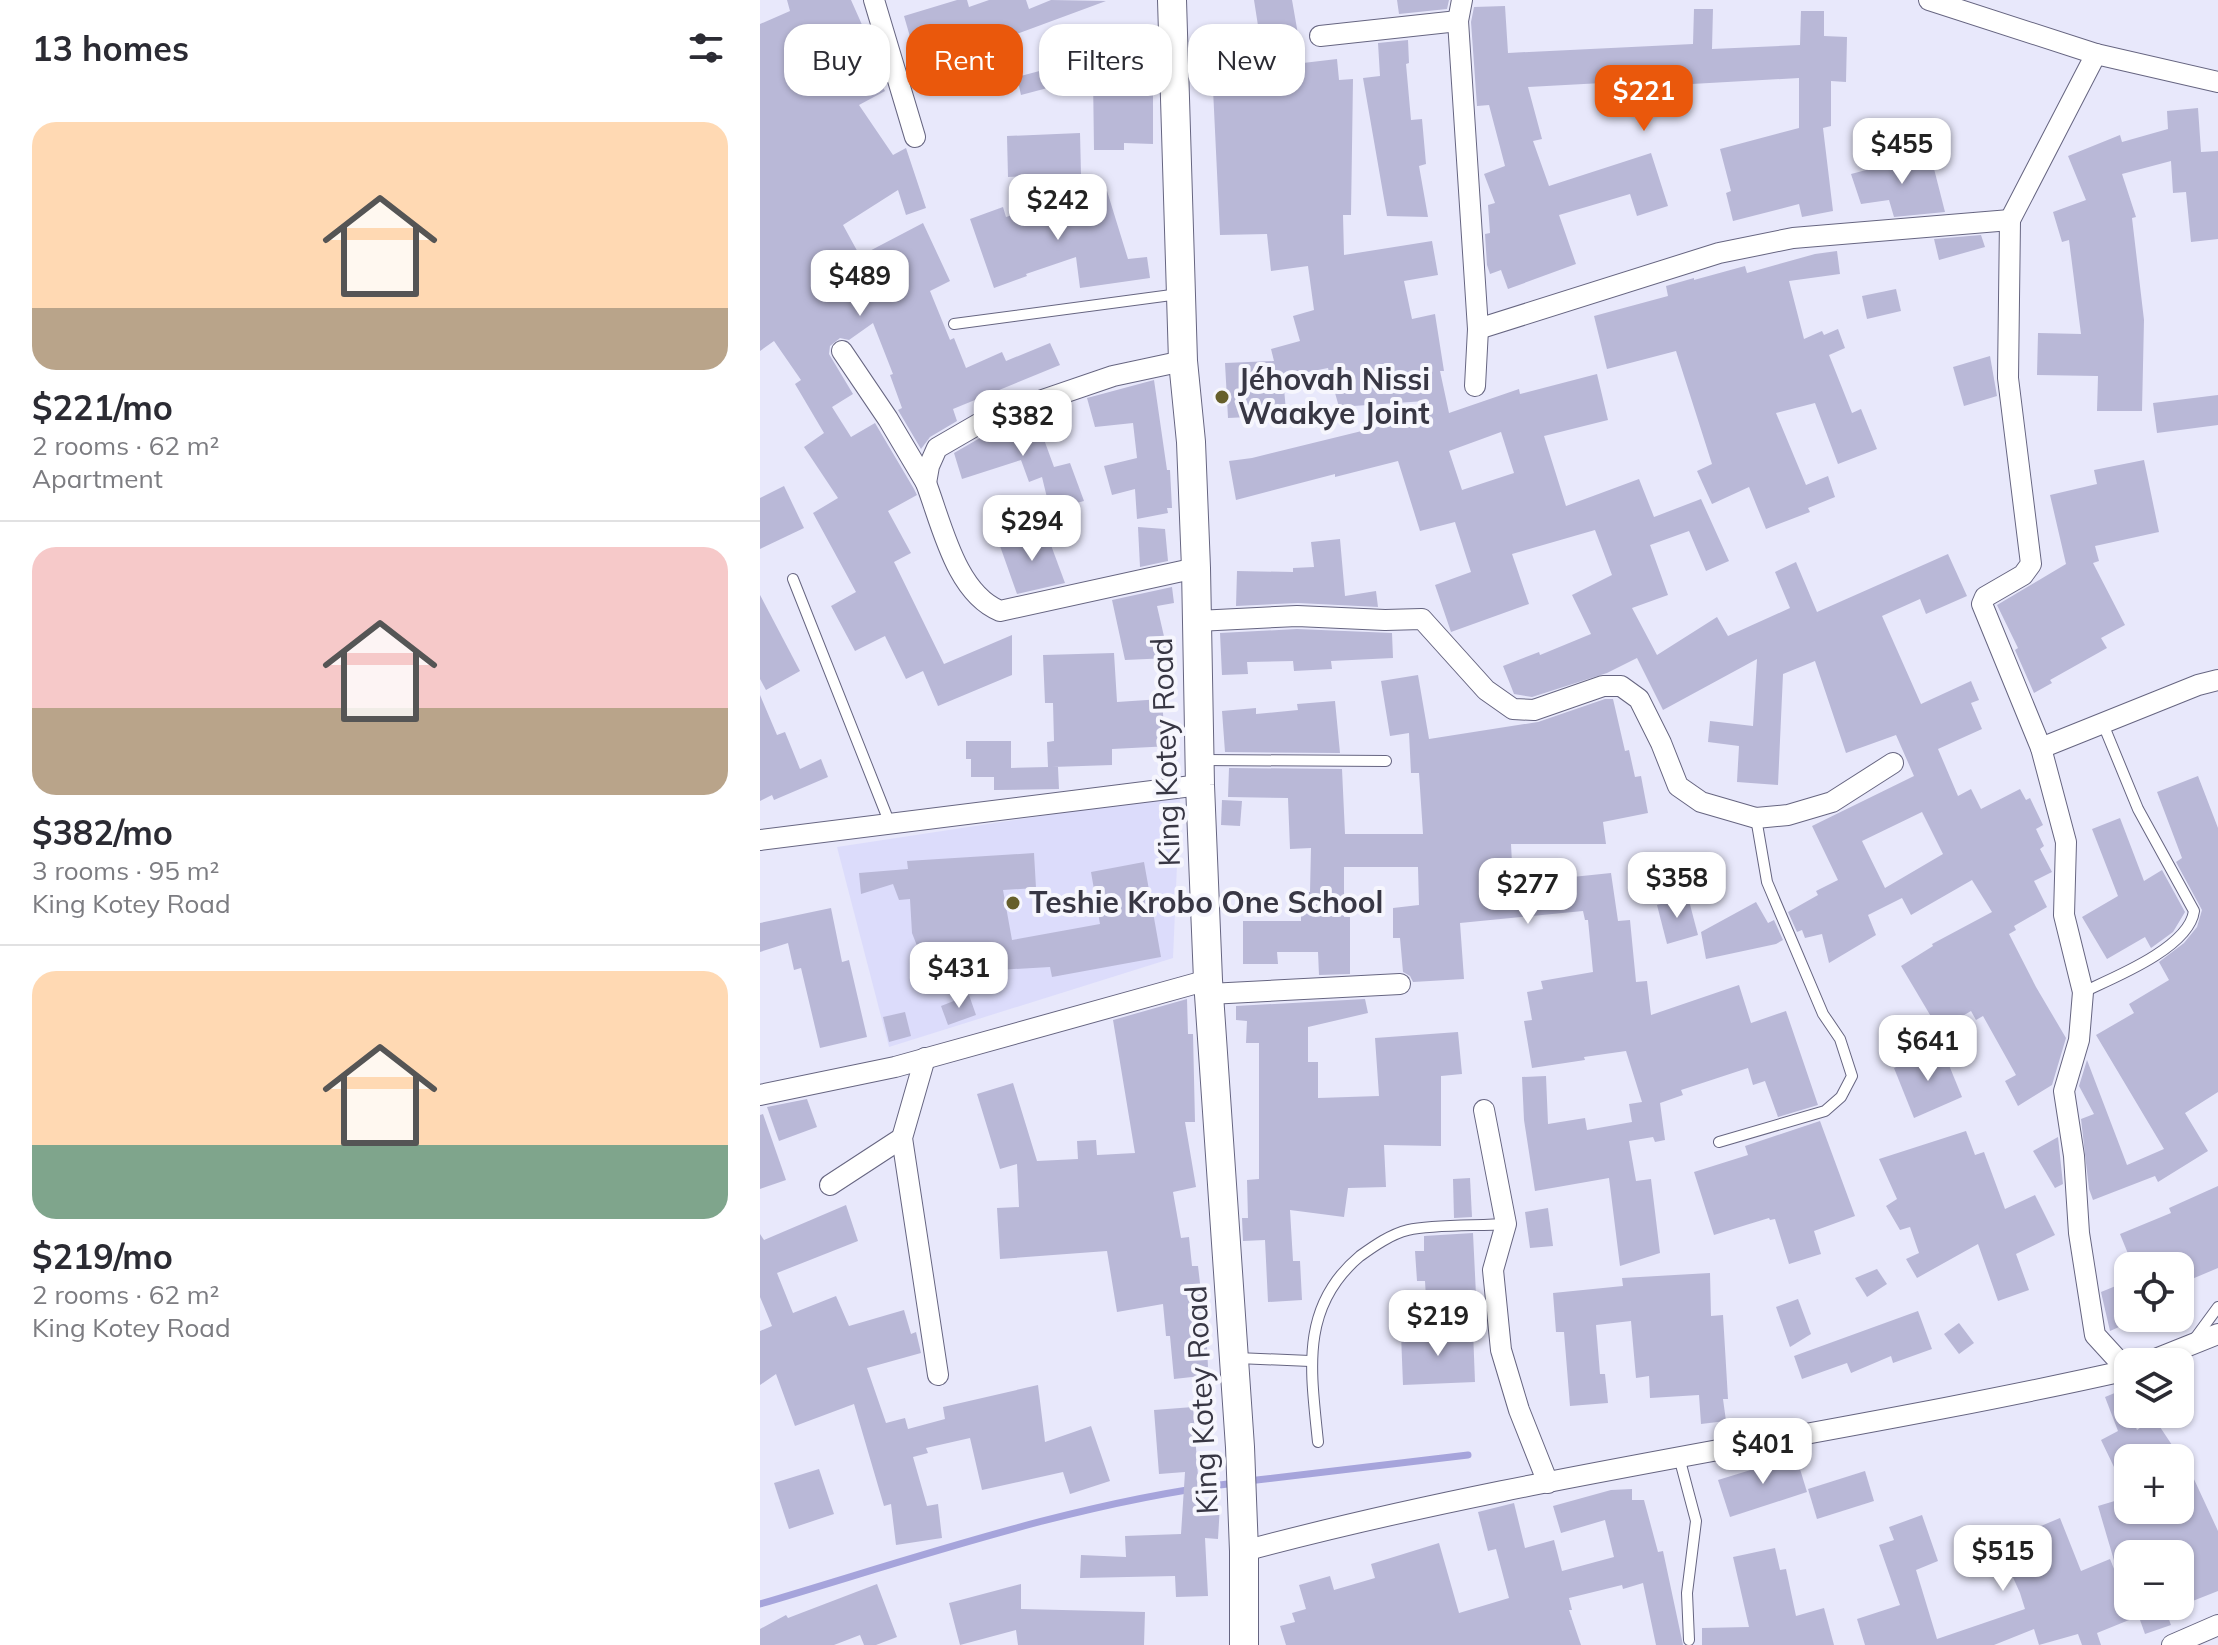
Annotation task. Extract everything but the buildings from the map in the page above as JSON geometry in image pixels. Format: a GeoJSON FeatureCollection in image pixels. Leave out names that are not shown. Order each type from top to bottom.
{"type":"FeatureCollection","features":[{"type":"Feature","properties":{"kind":"street"},"geometry":{"type":"LineString","coordinates":[[874,0],[915,137]]}},
{"type":"Feature","properties":{"kind":"street","name":"King Kotey Road"},"geometry":{"type":"LineString","coordinates":[[1172,0],[1183,361],[1191,442],[1196,568],[1209,987],[1240,1447],[1244,1645]]}},
{"type":"Feature","properties":{"kind":"street"},"geometry":{"type":"LineString","coordinates":[[1462,0],[1458,21],[1478,329],[1475,386]]}},
{"type":"Feature","properties":{"kind":"street"},"geometry":{"type":"LineString","coordinates":[[1929,0],[2096,54],[2218,82]]}},
{"type":"Feature","properties":{"kind":"street"},"geometry":{"type":"LineString","coordinates":[[1320,36],[1458,21]]}},
{"type":"Feature","properties":{"kind":"street"},"geometry":{"type":"LineString","coordinates":[[2096,54],[2010,220],[2008,378],[2031,564],[2023,575],[1985,597],[1982,604],[2041,748],[2066,842],[2064,915],[2083,992],[2079,1040],[2064,1091],[2074,1156],[2079,1233],[2095,1335],[2114,1355]]}},
{"type":"Feature","properties":{"kind":"street"},"geometry":{"type":"LineString","coordinates":[[1478,329],[1719,253],[1793,238],[2010,220]]}},
{"type":"Feature","properties":{"kind":"street"},"geometry":{"type":"LineString","coordinates":[[842,351],[926,483],[964,582],[985,605],[1000,611],[1196,568]]}},
{"type":"Feature","properties":{"kind":"street"},"geometry":{"type":"LineString","coordinates":[[926,483],[937,448],[987,419],[1113,376],[1183,361]]}},
{"type":"Feature","properties":{"kind":"street"},"geometry":{"type":"LineString","coordinates":[[1197,621],[1297,616],[1422,619],[1486,690],[1513,709],[1534,710],[1603,686],[1621,686],[1639,699],[1678,786],[1701,802],[1756,818],[1788,815],[1832,802],[1893,763]]}},
{"type":"Feature","properties":{"kind":"street"},"geometry":{"type":"LineString","coordinates":[[2041,748],[2198,685],[2218,680]]}},
{"type":"Feature","properties":{"kind":"street"},"geometry":{"type":"LineString","coordinates":[[760,840],[890,824],[1200,772]]}},
{"type":"Feature","properties":{"kind":"street"},"geometry":{"type":"LineString","coordinates":[[760,1095],[895,1067],[1209,987],[1400,984]]}},
{"type":"Feature","properties":{"kind":"street"},"geometry":{"type":"LineString","coordinates":[[925,1058],[902,1138],[938,1375]]}},
{"type":"Feature","properties":{"kind":"street"},"geometry":{"type":"LineString","coordinates":[[1484,1110],[1506,1224],[1493,1270],[1501,1350],[1519,1410],[1548,1483]]}},
{"type":"Feature","properties":{"kind":"street"},"geometry":{"type":"LineString","coordinates":[[830,1185],[902,1138]]}},
{"type":"Feature","properties":{"kind":"street"},"geometry":{"type":"LineString","coordinates":[[2183,1348],[2218,1334]]}},
{"type":"Feature","properties":{"kind":"street"},"geometry":{"type":"LineString","coordinates":[[1244,1537],[1359,1520],[2114,1373]]}},
{"type":"Feature","properties":{"kind":"street"},"geometry":{"type":"LineString","coordinates":[[2172,1645],[2218,1625]]}},
{"type":"Feature","properties":{"kind":"lane"},"geometry":{"type":"LineString","coordinates":[[954,324],[1181,293]]}},
{"type":"Feature","properties":{"kind":"lane"},"geometry":{"type":"LineString","coordinates":[[793,579],[890,824]]}},
{"type":"Feature","properties":{"kind":"lane"},"geometry":{"type":"LineString","coordinates":[[2083,992],[2166,948],[2192,921],[2194,911],[2138,809],[2103,724]]}},
{"type":"Feature","properties":{"kind":"lane"},"geometry":{"type":"LineString","coordinates":[[1200,772],[1386,761]]}},
{"type":"Feature","properties":{"kind":"lane"},"geometry":{"type":"LineString","coordinates":[[1719,1142],[1825,1111],[1841,1097],[1852,1076],[1840,1039],[1823,1014],[1767,882],[1756,818]]}},
{"type":"Feature","properties":{"kind":"lane"},"geometry":{"type":"LineString","coordinates":[[1318,1442],[1310,1361],[1318,1311],[1345,1269],[1374,1245],[1407,1230],[1506,1224]]}},
{"type":"Feature","properties":{"kind":"lane"},"geometry":{"type":"LineString","coordinates":[[2190,1345],[2218,1307]]}},
{"type":"Feature","properties":{"kind":"lane"},"geometry":{"type":"LineString","coordinates":[[1235,1358],[1310,1361]]}},
{"type":"Feature","properties":{"kind":"lane"},"geometry":{"type":"LineString","coordinates":[[1679,1457],[1696,1521],[1687,1593],[1689,1640]]}},
{"type":"Feature","properties":{"kind":"shaded area","name":"Teshie Krobo One School"},"geometry":{"type":"Polygon","coordinates":[[[1180,795],[1173,958],[889,1047],[837,847],[1180,795]]]}},
{"type":"Feature","properties":{"kind":"waterway"},"geometry":{"type":"LineString","coordinates":[[1248,1481],[1468,1455]]}},
{"type":"Feature","properties":{"kind":"waterway"},"geometry":{"type":"LineString","coordinates":[[760,1604],[1055,1518],[1174,1492],[1235,1483]]}},
{"type":"Feature","properties":{"kind":"place","name":"Jéhovah Nissi Waakye Joint"},"geometry":{"type":"Point","coordinates":[1222,397]}},
{"type":"Feature","properties":{"kind":"place","name":"Teshie Krobo One School"},"geometry":{"type":"Point","coordinates":[1013,903]}}]}
